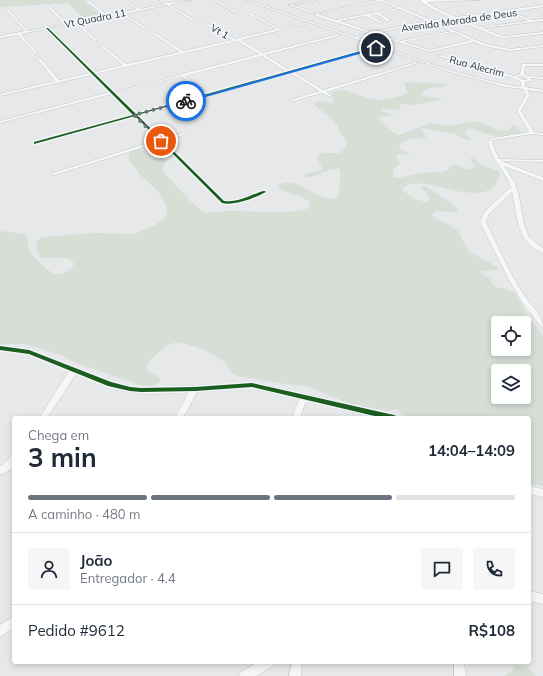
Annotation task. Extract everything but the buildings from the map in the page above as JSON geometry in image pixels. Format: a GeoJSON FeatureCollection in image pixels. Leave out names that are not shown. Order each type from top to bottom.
{"type":"FeatureCollection","features":[{"type":"Feature","properties":{"kind":"street"},"geometry":{"type":"LineString","coordinates":[[86,0],[107,16]]}},
{"type":"Feature","properties":{"kind":"street"},"geometry":{"type":"LineString","coordinates":[[125,0],[140,10]]}},
{"type":"Feature","properties":{"kind":"street"},"geometry":{"type":"LineString","coordinates":[[160,0],[192,20]]}},
{"type":"Feature","properties":{"kind":"street","name":"Vt Quadra 11"},"geometry":{"type":"LineString","coordinates":[[0,37],[190,0]]}},
{"type":"Feature","properties":{"kind":"street"},"geometry":{"type":"LineString","coordinates":[[214,0],[236,12]]}},
{"type":"Feature","properties":{"kind":"street"},"geometry":{"type":"LineString","coordinates":[[246,0],[281,12],[301,23],[354,38],[364,38],[372,33]]}},
{"type":"Feature","properties":{"kind":"street"},"geometry":{"type":"LineString","coordinates":[[317,0],[290,5],[430,51],[473,41]]}},
{"type":"Feature","properties":{"kind":"street"},"geometry":{"type":"LineString","coordinates":[[289,16],[297,18],[382,0],[452,32],[488,46],[507,49],[543,46]]}},
{"type":"Feature","properties":{"kind":"street"},"geometry":{"type":"LineString","coordinates":[[422,0],[479,0]]}},
{"type":"Feature","properties":{"kind":"street"},"geometry":{"type":"LineString","coordinates":[[422,0],[433,8],[456,19],[503,37],[543,33]]}},
{"type":"Feature","properties":{"kind":"street"},"geometry":{"type":"LineString","coordinates":[[48,6],[66,24]]}},
{"type":"Feature","properties":{"kind":"street","name":"Avenida Morada de Deus"},"geometry":{"type":"LineString","coordinates":[[372,33],[430,22],[512,13],[543,7]]}},
{"type":"Feature","properties":{"kind":"street"},"geometry":{"type":"LineString","coordinates":[[336,21],[400,8]]}},
{"type":"Feature","properties":{"kind":"street"},"geometry":{"type":"LineString","coordinates":[[8,10],[28,32]]}},
{"type":"Feature","properties":{"kind":"street"},"geometry":{"type":"LineString","coordinates":[[122,13],[147,30]]}},
{"type":"Feature","properties":{"kind":"street"},"geometry":{"type":"LineString","coordinates":[[249,13],[279,29]]}},
{"type":"Feature","properties":{"kind":"street"},"geometry":{"type":"LineString","coordinates":[[366,15],[380,22],[390,20],[377,13]]}},
{"type":"Feature","properties":{"kind":"street"},"geometry":{"type":"LineString","coordinates":[[512,13],[533,22]]}},
{"type":"Feature","properties":{"kind":"street"},"geometry":{"type":"LineString","coordinates":[[0,95],[279,29],[301,23],[314,14]]}},
{"type":"Feature","properties":{"kind":"street"},"geometry":{"type":"LineString","coordinates":[[289,16],[301,23]]}},
{"type":"Feature","properties":{"kind":"street"},"geometry":{"type":"LineString","coordinates":[[297,18],[301,23]]}},
{"type":"Feature","properties":{"kind":"street"},"geometry":{"type":"LineString","coordinates":[[478,28],[543,20]]}},
{"type":"Feature","properties":{"kind":"street"},"geometry":{"type":"LineString","coordinates":[[75,22],[96,41]]}},
{"type":"Feature","properties":{"kind":"street","name":"Vt 1"},"geometry":{"type":"LineString","coordinates":[[205,22],[262,54],[330,96]]}},
{"type":"Feature","properties":{"kind":"street"},"geometry":{"type":"LineString","coordinates":[[47,28],[225,204],[264,192]]}},
{"type":"Feature","properties":{"kind":"street"},"geometry":{"type":"LineString","coordinates":[[400,42],[452,32]]}},
{"type":"Feature","properties":{"kind":"street"},"geometry":{"type":"LineString","coordinates":[[18,33],[36,54]]}},
{"type":"Feature","properties":{"kind":"street"},"geometry":{"type":"LineString","coordinates":[[154,33],[182,52]]}},
{"type":"Feature","properties":{"kind":"street"},"geometry":{"type":"LineString","coordinates":[[359,38],[372,33]]}},
{"type":"Feature","properties":{"kind":"street"},"geometry":{"type":"LineString","coordinates":[[0,122],[338,35]]}},
{"type":"Feature","properties":{"kind":"street"},"geometry":{"type":"LineString","coordinates":[[359,38],[454,72],[521,89],[543,91]]}},
{"type":"Feature","properties":{"kind":"street"},"geometry":{"type":"LineString","coordinates":[[101,45],[125,66]]}},
{"type":"Feature","properties":{"kind":"street"},"geometry":{"type":"LineString","coordinates":[[35,143],[376,48]]}},
{"type":"Feature","properties":{"kind":"street","name":"Rua Alecrim"},"geometry":{"type":"LineString","coordinates":[[440,56],[515,77]]}},
{"type":"Feature","properties":{"kind":"street"},"geometry":{"type":"LineString","coordinates":[[39,58],[58,82]]}},
{"type":"Feature","properties":{"kind":"street"},"geometry":{"type":"LineString","coordinates":[[290,100],[417,63]]}},
{"type":"Feature","properties":{"kind":"street"},"geometry":{"type":"LineString","coordinates":[[522,75],[523,65],[543,65]]}},
{"type":"Feature","properties":{"kind":"street"},"geometry":{"type":"LineString","coordinates":[[182,75],[208,95]]}},
{"type":"Feature","properties":{"kind":"street"},"geometry":{"type":"LineString","coordinates":[[515,77],[522,75],[529,78],[543,79]]}},
{"type":"Feature","properties":{"kind":"street"},"geometry":{"type":"LineString","coordinates":[[515,77],[521,81],[529,81],[529,78]]}},
{"type":"Feature","properties":{"kind":"street"},"geometry":{"type":"LineString","coordinates":[[521,81],[521,89],[526,95],[526,99],[519,111],[532,133]]}},
{"type":"Feature","properties":{"kind":"street"},"geometry":{"type":"LineString","coordinates":[[543,134],[532,133],[491,140],[492,153],[511,182],[513,188],[510,196],[484,215],[483,222],[512,280],[524,300],[543,325]]}},
{"type":"Feature","properties":{"kind":"street"},"geometry":{"type":"LineString","coordinates":[[54,174],[182,134]]}},
{"type":"Feature","properties":{"kind":"street"},"geometry":{"type":"LineString","coordinates":[[497,161],[543,161]]}},
{"type":"Feature","properties":{"kind":"street"},"geometry":{"type":"LineString","coordinates":[[497,161],[543,179]]}},
{"type":"Feature","properties":{"kind":"street"},"geometry":{"type":"LineString","coordinates":[[513,188],[510,196],[526,237],[543,251]]}},
{"type":"Feature","properties":{"kind":"street"},"geometry":{"type":"LineString","coordinates":[[0,348],[28,352],[110,384],[130,389],[195,389],[252,385],[384,416]]}},
{"type":"Feature","properties":{"kind":"street"},"geometry":{"type":"LineString","coordinates":[[44,416],[74,370]]}},
{"type":"Feature","properties":{"kind":"street"},"geometry":{"type":"LineString","coordinates":[[180,416],[195,389]]}},
{"type":"Feature","properties":{"kind":"street"},"geometry":{"type":"LineString","coordinates":[[297,416],[303,398]]}},
{"type":"Feature","properties":{"kind":"street"},"geometry":{"type":"LineString","coordinates":[[0,471],[11,467]]}},
{"type":"Feature","properties":{"kind":"street"},"geometry":{"type":"LineString","coordinates":[[531,490],[543,493]]}},
{"type":"Feature","properties":{"kind":"street"},"geometry":{"type":"LineString","coordinates":[[531,596],[543,599]]}},
{"type":"Feature","properties":{"kind":"street"},"geometry":{"type":"LineString","coordinates":[[0,632],[12,623]]}},
{"type":"Feature","properties":{"kind":"street"},"geometry":{"type":"LineString","coordinates":[[245,676],[266,664]]}},
{"type":"Feature","properties":{"kind":"street"},"geometry":{"type":"LineString","coordinates":[[295,676],[297,664]]}},
{"type":"Feature","properties":{"kind":"street"},"geometry":{"type":"LineString","coordinates":[[459,664],[460,676]]}},
{"type":"Feature","properties":{"kind":"shaded area"},"geometry":{"type":"Polygon","coordinates":[[[0,0],[82,0],[101,15],[83,18],[68,3],[0,7],[0,0]]]}},
{"type":"Feature","properties":{"kind":"shaded area"},"geometry":{"type":"Polygon","coordinates":[[[404,82],[437,83],[448,85],[427,89],[422,92],[422,95],[425,96],[443,99],[414,105],[400,104],[399,110],[382,109],[382,111],[396,116],[382,116],[378,119],[394,133],[399,135],[432,123],[449,126],[473,121],[482,123],[500,131],[509,130],[513,124],[522,132],[495,136],[473,129],[468,129],[465,132],[471,139],[469,141],[455,134],[422,128],[420,130],[424,133],[425,138],[409,139],[398,146],[411,156],[402,154],[396,156],[400,164],[394,169],[393,177],[398,178],[421,173],[443,172],[449,169],[453,164],[467,169],[472,169],[476,166],[470,160],[472,157],[479,164],[499,171],[500,175],[495,186],[485,192],[473,193],[419,183],[409,184],[402,190],[415,199],[426,202],[430,198],[421,186],[426,186],[455,206],[458,210],[456,212],[436,211],[432,215],[435,219],[446,223],[458,231],[469,251],[497,267],[498,270],[479,272],[489,278],[495,287],[507,289],[515,293],[529,316],[491,316],[491,356],[531,356],[531,320],[543,336],[543,486],[531,484],[531,416],[405,416],[397,409],[387,411],[350,404],[307,386],[284,384],[237,376],[231,372],[225,363],[216,356],[193,346],[179,343],[171,344],[164,348],[148,363],[147,370],[158,376],[161,382],[154,385],[143,386],[76,363],[63,356],[42,349],[24,344],[0,344],[0,231],[25,234],[28,247],[34,256],[50,271],[59,274],[68,271],[74,263],[68,258],[41,258],[37,250],[36,243],[41,237],[95,233],[133,234],[152,227],[164,219],[167,213],[167,207],[158,191],[142,177],[129,160],[129,154],[137,146],[154,159],[167,159],[162,170],[191,202],[204,212],[283,212],[304,210],[310,207],[310,202],[302,197],[282,190],[278,186],[285,183],[293,183],[323,197],[330,199],[338,197],[340,169],[302,177],[307,173],[323,170],[317,158],[318,155],[323,153],[340,153],[346,147],[347,142],[335,122],[315,105],[315,102],[320,101],[334,103],[331,93],[341,90],[375,100],[390,99],[408,93],[404,82]]]}},
{"type":"Feature","properties":{"kind":"shaded area"},"geometry":{"type":"Polygon","coordinates":[[[515,665],[526,667],[536,676],[504,676],[511,672],[515,665]]]}},
{"type":"Feature","properties":{"kind":"cycle path"},"geometry":{"type":"LineString","coordinates":[[47,28],[223,202],[232,203],[264,192]]}},
{"type":"Feature","properties":{"kind":"cycle path"},"geometry":{"type":"LineString","coordinates":[[35,143],[376,48]]}},
{"type":"Feature","properties":{"kind":"cycle path"},"geometry":{"type":"LineString","coordinates":[[0,348],[29,352],[110,384],[130,389],[195,389],[252,385],[385,416]]}},
{"type":"Feature","properties":{"kind":"way so far"},"geometry":{"type":"LineString","coordinates":[[161,141],[134,115],[186,101]]}},
{"type":"Feature","properties":{"kind":"route"},"geometry":{"type":"LineString","coordinates":[[186,101],[376,48]]}}]}
